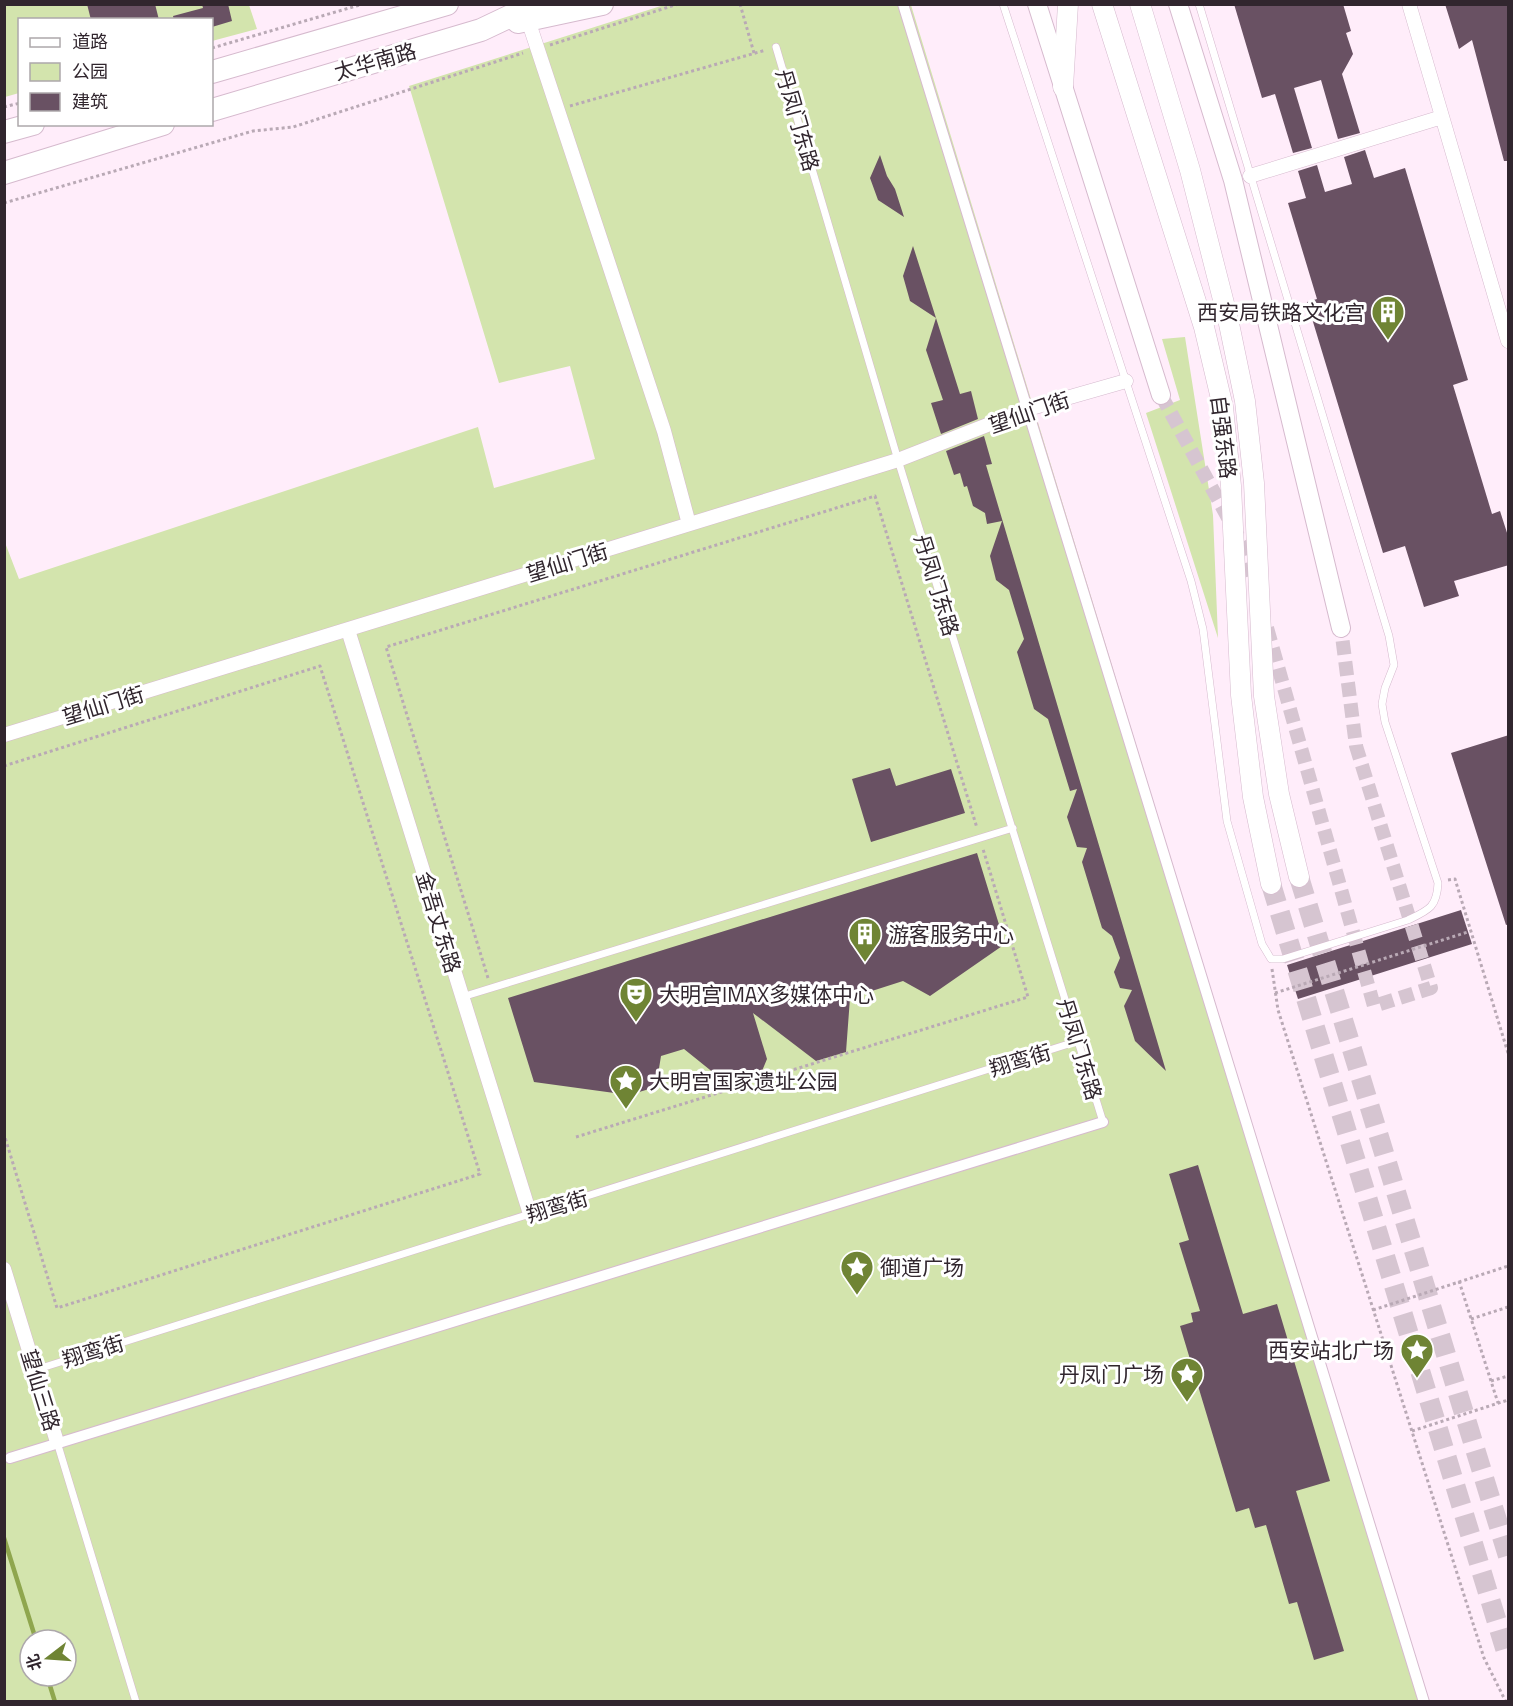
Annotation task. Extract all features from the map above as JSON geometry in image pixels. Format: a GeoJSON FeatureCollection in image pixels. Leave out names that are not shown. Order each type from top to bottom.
{"type":"FeatureCollection","features":[{"type":"Feature","properties":{"kind":"main road","name":"太华南路"},"geometry":{"type":"LineString","coordinates":[[213,72],[447,4]]}},
{"type":"Feature","properties":{"kind":"main road","name":"太华南路"},"geometry":{"type":"LineString","coordinates":[[213,110],[482,30],[532,12],[602,4]]}},
{"type":"Feature","properties":{"kind":"main road"},"geometry":{"type":"LineString","coordinates":[[1063,87],[1068,4]]}},
{"type":"Feature","properties":{"kind":"main road","name":"自强东路"},"geometry":{"type":"LineString","coordinates":[[1102,4],[1204,327],[1223,407],[1231,486],[1241,695],[1253,796],[1271,884]]}},
{"type":"Feature","properties":{"kind":"main road","name":"自强东路"},"geometry":{"type":"LineString","coordinates":[[1140,4],[1190,170],[1228,319],[1245,401],[1254,483],[1264,696],[1279,794],[1299,877]]}},
{"type":"Feature","properties":{"kind":"main road"},"geometry":{"type":"LineString","coordinates":[[4,132],[26,126]]}},
{"type":"Feature","properties":{"kind":"main road"},"geometry":{"type":"LineString","coordinates":[[4,173],[157,126]]}},
{"type":"Feature","properties":{"kind":"street"},"geometry":{"type":"LineString","coordinates":[[903,4],[1424,1701]]}},
{"type":"Feature","properties":{"kind":"street"},"geometry":{"type":"LineString","coordinates":[[1037,4],[1161,395]]}},
{"type":"Feature","properties":{"kind":"street"},"geometry":{"type":"LineString","coordinates":[[1178,4],[1233,180],[1341,628]]}},
{"type":"Feature","properties":{"kind":"street"},"geometry":{"type":"LineString","coordinates":[[1408,4],[1509,341]]}},
{"type":"Feature","properties":{"kind":"street"},"geometry":{"type":"LineString","coordinates":[[532,12],[537,49],[664,431],[689,524]]}},
{"type":"Feature","properties":{"kind":"street"},"geometry":{"type":"LineString","coordinates":[[1250,176],[1442,117]]}},
{"type":"Feature","properties":{"kind":"street","name":"望仙门街"},"geometry":{"type":"LineString","coordinates":[[4,735],[898,460],[1028,409],[1126,381]]}},
{"type":"Feature","properties":{"kind":"street","name":"金吾丈东路"},"geometry":{"type":"LineString","coordinates":[[348,630],[530,1214]]}},
{"type":"Feature","properties":{"kind":"street"},"geometry":{"type":"LineString","coordinates":[[10,1458],[1103,1122]]}},
{"type":"Feature","properties":{"kind":"street","name":"望仙三路"},"geometry":{"type":"LineString","coordinates":[[4,1269],[57,1442]]}},
{"type":"Feature","properties":{"kind":"lane"},"geometry":{"type":"LineString","coordinates":[[1003,4],[1197,601],[1227,821],[1262,944],[1271,959],[1283,959],[1426,911],[1437,898],[1438,883],[1385,722],[1382,704],[1385,688],[1394,665],[1393,652],[1199,4]]}},
{"type":"Feature","properties":{"kind":"lane","name":"丹凤门东路"},"geometry":{"type":"LineString","coordinates":[[776,47],[898,460],[1103,1122]]}},
{"type":"Feature","properties":{"kind":"lane"},"geometry":{"type":"LineString","coordinates":[[462,997],[1013,828]]}},
{"type":"Feature","properties":{"kind":"lane","name":"翔鸾街"},"geometry":{"type":"LineString","coordinates":[[35,1370],[1078,1041]]}},
{"type":"Feature","properties":{"kind":"lane"},"geometry":{"type":"LineString","coordinates":[[57,1442],[136,1701]]}},
{"type":"Feature","properties":{"kind":"path"},"geometry":{"type":"LineString","coordinates":[[213,48],[363,4]]}},
{"type":"Feature","properties":{"kind":"path"},"geometry":{"type":"LineString","coordinates":[[4,203],[253,131],[293,127],[678,4]]}},
{"type":"Feature","properties":{"kind":"path"},"geometry":{"type":"LineString","coordinates":[[741,4],[754,53]]}},
{"type":"Feature","properties":{"kind":"path"},"geometry":{"type":"LineString","coordinates":[[556,109],[776,47]]}},
{"type":"Feature","properties":{"kind":"path"},"geometry":{"type":"LineString","coordinates":[[491,988],[386,647],[875,496],[1028,997],[576,1137]]}},
{"type":"Feature","properties":{"kind":"path"},"geometry":{"type":"LineString","coordinates":[[4,766],[320,666],[480,1174],[57,1308],[4,1134]]}},
{"type":"Feature","properties":{"kind":"path"},"geometry":{"type":"LineString","coordinates":[[1438,883],[1455,879],[1509,1053]]}},
{"type":"Feature","properties":{"kind":"path"},"geometry":{"type":"LineString","coordinates":[[1275,993],[1471,931]]}},
{"type":"Feature","properties":{"kind":"path"},"geometry":{"type":"LineString","coordinates":[[1271,959],[1275,993],[1373,1310],[1484,1658],[1506,1701]]}},
{"type":"Feature","properties":{"kind":"path"},"geometry":{"type":"LineString","coordinates":[[1373,1310],[1509,1266]]}},
{"type":"Feature","properties":{"kind":"path"},"geometry":{"type":"LineString","coordinates":[[1459,1281],[1498,1403]]}},
{"type":"Feature","properties":{"kind":"path"},"geometry":{"type":"LineString","coordinates":[[1471,1319],[1509,1307]]}},
{"type":"Feature","properties":{"kind":"path"},"geometry":{"type":"LineString","coordinates":[[1491,1381],[1509,1376]]}},
{"type":"Feature","properties":{"kind":"path"},"geometry":{"type":"LineString","coordinates":[[1412,1431],[1509,1400]]}},
{"type":"Feature","properties":{"kind":"green space"},"geometry":{"type":"Polygon","coordinates":[[[5,5],[249,5],[257,29],[213,41],[213,18],[18,18],[18,93],[5,97],[5,5]]]}},
{"type":"Feature","properties":{"kind":"green space","name":"大明宫国家遗址公园"},"geometry":{"type":"Polygon","coordinates":[[[664,5],[911,5],[1427,1701],[5,1701],[4,540],[19,579],[478,427],[494,488],[595,459],[570,366],[499,383],[409,86],[664,5]]]}},
{"type":"Feature","properties":{"kind":"green space"},"geometry":{"type":"Polygon","coordinates":[[[1185,337],[1213,515],[1218,638],[1146,413],[1180,400],[1162,339],[1185,337]]]}},
{"type":"Feature","properties":{"kind":"building"},"geometry":{"type":"Polygon","coordinates":[[[87,4],[155,4],[158,18],[90,18],[87,4]]]}},
{"type":"Feature","properties":{"kind":"building"},"geometry":{"type":"Polygon","coordinates":[[[202,4],[228,4],[232,21],[213,27],[213,18],[174,18],[173,16],[203,8],[202,4]]]}},
{"type":"Feature","properties":{"kind":"building"},"geometry":{"type":"Polygon","coordinates":[[[1234,4],[1343,4],[1351,31],[1346,33],[1353,54],[1342,74],[1360,133],[1338,139],[1321,80],[1294,88],[1312,148],[1293,153],[1275,94],[1262,98],[1234,4]]]}},
{"type":"Feature","properties":{"kind":"building"},"geometry":{"type":"Polygon","coordinates":[[[1445,4],[1509,4],[1509,161],[1504,161],[1472,40],[1459,49],[1445,4]]]}},
{"type":"Feature","properties":{"kind":"building","name":"西安局铁路文化宫"},"geometry":{"type":"Polygon","coordinates":[[[1365,150],[1374,178],[1405,168],[1468,380],[1453,385],[1492,514],[1500,511],[1509,539],[1509,565],[1454,581],[1459,596],[1424,607],[1405,546],[1383,553],[1307,302],[1317,299],[1288,203],[1306,198],[1298,171],[1317,165],[1325,192],[1352,184],[1344,157],[1365,150]]]}},
{"type":"Feature","properties":{"kind":"building"},"geometry":{"type":"Polygon","coordinates":[[[880,155],[904,217],[878,200],[870,178],[880,155]]]}},
{"type":"Feature","properties":{"kind":"building"},"geometry":{"type":"Polygon","coordinates":[[[913,246],[936,318],[910,301],[903,276],[913,246]]]}},
{"type":"Feature","properties":{"kind":"building"},"geometry":{"type":"Polygon","coordinates":[[[936,318],[960,394],[971,391],[978,419],[941,434],[931,403],[943,400],[926,350],[936,318]]]}},
{"type":"Feature","properties":{"kind":"building"},"geometry":{"type":"Polygon","coordinates":[[[984,436],[992,464],[986,465],[1166,1071],[1135,1041],[1124,1006],[1132,990],[1120,988],[1114,972],[1120,958],[1112,936],[1102,928],[1082,862],[1087,848],[1077,847],[1067,817],[1077,789],[1070,791],[1048,719],[1034,709],[1017,652],[1024,639],[1009,590],[996,580],[990,556],[1002,521],[987,524],[985,513],[973,506],[960,473],[954,475],[946,451],[984,436]]]}},
{"type":"Feature","properties":{"kind":"building"},"geometry":{"type":"Polygon","coordinates":[[[1509,735],[1509,924],[1506,925],[1451,753],[1509,735]]]}},
{"type":"Feature","properties":{"kind":"building"},"geometry":{"type":"Polygon","coordinates":[[[890,768],[896,786],[951,769],[965,813],[871,842],[852,779],[890,768]]]}},
{"type":"Feature","properties":{"kind":"building"},"geometry":{"type":"Polygon","coordinates":[[[977,853],[1005,944],[930,996],[903,981],[850,998],[846,1052],[816,1061],[753,1013],[767,1059],[759,1078],[730,1086],[684,1049],[661,1056],[656,1087],[629,1095],[534,1082],[508,998],[977,853]]]}},
{"type":"Feature","properties":{"kind":"building"},"geometry":{"type":"Polygon","coordinates":[[[1461,910],[1472,944],[1298,999],[1287,965],[1461,910]]]}},
{"type":"Feature","properties":{"kind":"building"},"geometry":{"type":"Polygon","coordinates":[[[1198,1165],[1243,1314],[1277,1304],[1330,1481],[1296,1491],[1344,1651],[1314,1660],[1297,1602],[1289,1604],[1266,1525],[1255,1528],[1249,1508],[1236,1512],[1180,1326],[1193,1322],[1191,1313],[1200,1311],[1179,1243],[1189,1240],[1169,1174],[1198,1165]]]}},
{"type":"Feature","properties":{"kind":"waterway"},"geometry":{"type":"LineString","coordinates":[[4,1538],[32,1628]]}},
{"type":"Feature","properties":{"kind":"waterway"},"geometry":{"type":"LineString","coordinates":[[51,1688],[55,1702]]}},
{"type":"Feature","properties":{"kind":"tunnel"},"geometry":{"type":"LineString","coordinates":[[1161,395],[1244,547],[1253,581]]}},
{"type":"Feature","properties":{"kind":"tunnel"},"geometry":{"type":"LineString","coordinates":[[1267,628],[1374,1006],[1431,988],[1356,746],[1341,628]]}},
{"type":"Feature","properties":{"kind":"tunnel"},"geometry":{"type":"LineString","coordinates":[[1299,877],[1508,1556]]}},
{"type":"Feature","properties":{"kind":"tunnel"},"geometry":{"type":"LineString","coordinates":[[1271,884],[1508,1658]]}},
{"type":"Feature","properties":{"kind":"place","name":"西安局铁路文化宫"},"geometry":{"type":"Point","coordinates":[1388,341]}},
{"type":"Feature","properties":{"kind":"place","name":"游客服务中心"},"geometry":{"type":"Point","coordinates":[865,963]}},
{"type":"Feature","properties":{"kind":"place","name":"大明宫IMAX多媒体中心"},"geometry":{"type":"Point","coordinates":[636,1023]}},
{"type":"Feature","properties":{"kind":"place","name":"大明宫国家遗址公园"},"geometry":{"type":"Point","coordinates":[626,1110]}},
{"type":"Feature","properties":{"kind":"place","name":"御道广场"},"geometry":{"type":"Point","coordinates":[857,1296]}},
{"type":"Feature","properties":{"kind":"place","name":"西安站北广场"},"geometry":{"type":"Point","coordinates":[1417,1379]}},
{"type":"Feature","properties":{"kind":"place","name":"丹凤门广场"},"geometry":{"type":"Point","coordinates":[1187,1403]}}]}
